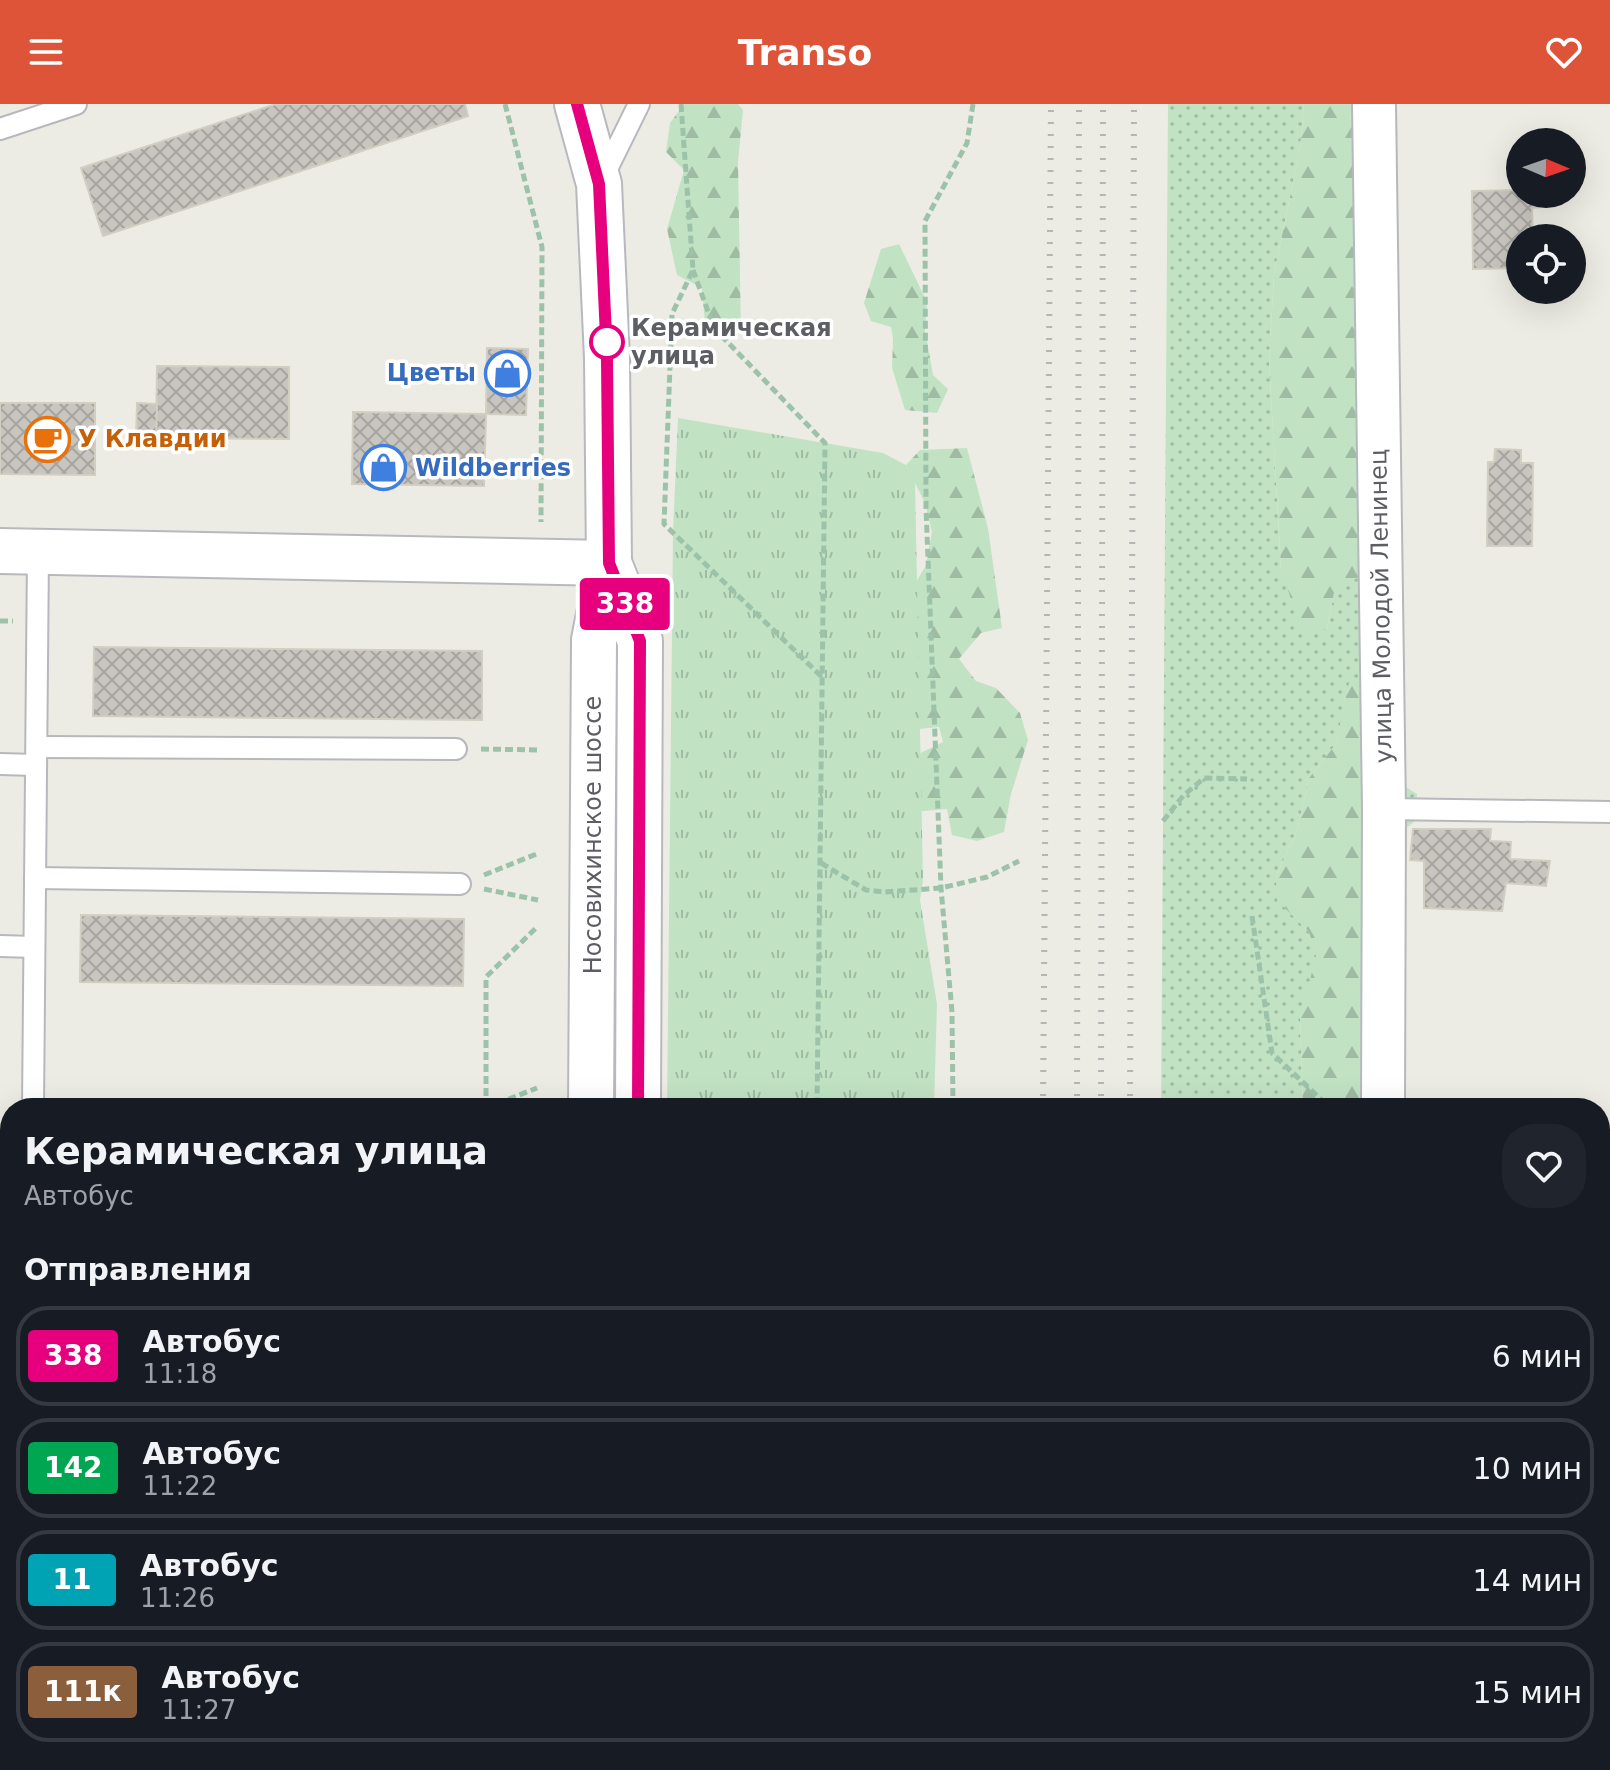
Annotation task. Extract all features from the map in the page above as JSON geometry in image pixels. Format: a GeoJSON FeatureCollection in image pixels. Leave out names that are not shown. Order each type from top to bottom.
{"type":"FeatureCollection","features":[{"type":"Feature","properties":{"kind":"main road","name":"Носовихинское шоссе"},"geometry":{"type":"LineString","coordinates":[[577,104],[599,184],[607,358],[609,563],[594,640],[591,1098]]}},
{"type":"Feature","properties":{"kind":"main road"},"geometry":{"type":"LineString","coordinates":[[19,552],[609,563]]}},
{"type":"Feature","properties":{"kind":"main road","name":"Носовихинское шоссе"},"geometry":{"type":"LineString","coordinates":[[609,563],[640,641],[638,1098]]}},
{"type":"Feature","properties":{"kind":"street","name":"улица Молодой Ленинец"},"geometry":{"type":"LineString","coordinates":[[1374,104],[1384,809],[1383,1098]]}},
{"type":"Feature","properties":{"kind":"lane"},"geometry":{"type":"LineString","coordinates":[[0,129],[76,104]]}},
{"type":"Feature","properties":{"kind":"lane"},"geometry":{"type":"LineString","coordinates":[[599,184],[639,104]]}},
{"type":"Feature","properties":{"kind":"lane"},"geometry":{"type":"LineString","coordinates":[[19,552],[36,756],[33,1098]]}},
{"type":"Feature","properties":{"kind":"lane"},"geometry":{"type":"LineString","coordinates":[[0,764],[36,756],[456,749]]}},
{"type":"Feature","properties":{"kind":"lane"},"geometry":{"type":"LineString","coordinates":[[1384,809],[1610,812]]}},
{"type":"Feature","properties":{"kind":"lane"},"geometry":{"type":"LineString","coordinates":[[35,878],[460,884]]}},
{"type":"Feature","properties":{"kind":"lane"},"geometry":{"type":"LineString","coordinates":[[0,946],[34,947]]}},
{"type":"Feature","properties":{"kind":"path"},"geometry":{"type":"LineString","coordinates":[[505,104],[542,247],[541,528]]}},
{"type":"Feature","properties":{"kind":"path"},"geometry":{"type":"LineString","coordinates":[[681,104],[693,270],[714,328],[825,443],[817,1098]]}},
{"type":"Feature","properties":{"kind":"path"},"geometry":{"type":"LineString","coordinates":[[953,1098],[952,1012],[941,888],[926,508],[925,221],[967,143],[973,104]]}},
{"type":"Feature","properties":{"kind":"path"},"geometry":{"type":"LineString","coordinates":[[693,270],[672,314],[664,524],[822,678]]}},
{"type":"Feature","properties":{"kind":"path"},"geometry":{"type":"LineString","coordinates":[[673,330],[714,328]]}},
{"type":"Feature","properties":{"kind":"path"},"geometry":{"type":"LineString","coordinates":[[456,749],[539,750]]}},
{"type":"Feature","properties":{"kind":"path"},"geometry":{"type":"LineString","coordinates":[[1163,821],[1183,796],[1204,778],[1247,779]]}},
{"type":"Feature","properties":{"kind":"path"},"geometry":{"type":"LineString","coordinates":[[460,884],[539,853]]}},
{"type":"Feature","properties":{"kind":"path"},"geometry":{"type":"LineString","coordinates":[[820,863],[866,890],[884,892],[941,888],[987,877],[1019,861]]}},
{"type":"Feature","properties":{"kind":"path"},"geometry":{"type":"LineString","coordinates":[[460,884],[538,900]]}},
{"type":"Feature","properties":{"kind":"path"},"geometry":{"type":"LineString","coordinates":[[1252,916],[1272,1053],[1319,1098]]}},
{"type":"Feature","properties":{"kind":"path"},"geometry":{"type":"LineString","coordinates":[[485,1098],[486,977],[538,926]]}},
{"type":"Feature","properties":{"kind":"path"},"geometry":{"type":"LineString","coordinates":[[511,1098],[537,1088]]}},
{"type":"Feature","properties":{"kind":"green space"},"geometry":{"type":"Polygon","coordinates":[[[684,104],[738,104],[743,110],[738,162],[741,333],[720,338],[705,325],[702,288],[677,275],[667,229],[684,170],[666,152],[670,123],[684,104]]]}},
{"type":"Feature","properties":{"kind":"green space"},"geometry":{"type":"Polygon","coordinates":[[[1168,104],[1304,104],[1300,149],[1274,274],[1269,362],[1281,569],[1327,629],[1334,593],[1358,179],[1349,104],[1392,104],[1401,784],[1417,794],[1415,821],[1405,829],[1351,678],[1336,744],[1309,778],[1297,831],[1276,876],[1278,900],[1309,932],[1317,956],[1300,1019],[1303,1098],[1161,1098],[1168,104]]]}},
{"type":"Feature","properties":{"kind":"green space"},"geometry":{"type":"Polygon","coordinates":[[[1304,104],[1349,104],[1358,179],[1360,576],[1334,593],[1327,629],[1302,632],[1281,569],[1269,362],[1274,274],[1300,149],[1304,104]]]}},
{"type":"Feature","properties":{"kind":"green space"},"geometry":{"type":"Polygon","coordinates":[[[899,244],[927,302],[925,330],[933,375],[948,389],[937,413],[905,410],[892,368],[891,327],[871,321],[864,303],[881,249],[899,244]]]}},
{"type":"Feature","properties":{"kind":"green space"},"geometry":{"type":"Polygon","coordinates":[[[678,418],[883,453],[906,465],[915,481],[923,880],[920,900],[937,1004],[934,1098],[667,1098],[673,532],[678,418]]]}},
{"type":"Feature","properties":{"kind":"green space"},"geometry":{"type":"Polygon","coordinates":[[[967,448],[988,528],[1002,628],[981,633],[959,659],[976,681],[996,688],[1020,713],[1028,740],[1011,794],[1004,832],[977,841],[952,835],[947,809],[913,812],[894,766],[943,742],[939,727],[909,730],[903,605],[926,565],[932,532],[925,503],[906,465],[920,450],[967,448]]]}},
{"type":"Feature","properties":{"kind":"green space"},"geometry":{"type":"Polygon","coordinates":[[[1350,678],[1369,684],[1369,1098],[1303,1098],[1300,1019],[1316,956],[1309,932],[1277,900],[1276,876],[1297,831],[1309,778],[1336,744],[1350,678]]]}},
{"type":"Feature","properties":{"kind":"building"},"geometry":{"type":"Polygon","coordinates":[[[276,104],[465,104],[468,116],[103,236],[81,168],[276,104]]]}},
{"type":"Feature","properties":{"kind":"building"},"geometry":{"type":"Polygon","coordinates":[[[1506,190],[1506,208],[1532,208],[1533,224],[1506,224],[1506,268],[1473,269],[1472,191],[1506,190]]]}},
{"type":"Feature","properties":{"kind":"building"},"geometry":{"type":"Polygon","coordinates":[[[487,348],[528,349],[526,415],[486,414],[487,348]]]}},
{"type":"Feature","properties":{"kind":"building"},"geometry":{"type":"Polygon","coordinates":[[[157,366],[289,367],[289,439],[156,438],[157,366]]]}},
{"type":"Feature","properties":{"kind":"building","name":"У Клавдии"},"geometry":{"type":"Polygon","coordinates":[[[0,403],[95,403],[95,475],[0,474],[0,403]]]}},
{"type":"Feature","properties":{"kind":"building"},"geometry":{"type":"Polygon","coordinates":[[[137,403],[157,404],[156,438],[136,438],[137,403]]]}},
{"type":"Feature","properties":{"kind":"building"},"geometry":{"type":"Polygon","coordinates":[[[353,412],[486,414],[484,486],[352,484],[353,412]]]}},
{"type":"Feature","properties":{"kind":"building"},"geometry":{"type":"Polygon","coordinates":[[[1495,449],[1521,450],[1521,463],[1533,463],[1532,546],[1487,546],[1488,462],[1494,462],[1495,449]]]}},
{"type":"Feature","properties":{"kind":"building"},"geometry":{"type":"Polygon","coordinates":[[[94,647],[482,651],[482,720],[93,716],[94,647]]]}},
{"type":"Feature","properties":{"kind":"building"},"geometry":{"type":"Polygon","coordinates":[[[1413,829],[1491,829],[1490,841],[1511,842],[1510,859],[1550,861],[1546,886],[1506,883],[1502,911],[1424,908],[1424,861],[1410,860],[1413,829]]]}},
{"type":"Feature","properties":{"kind":"building"},"geometry":{"type":"Polygon","coordinates":[[[81,915],[464,919],[463,986],[80,982],[81,915]]]}},
{"type":"Feature","properties":{"kind":"railway"},"geometry":{"type":"LineString","coordinates":[[1043,1098],[1051,104]]}},
{"type":"Feature","properties":{"kind":"railway"},"geometry":{"type":"LineString","coordinates":[[1077,1098],[1079,104]]}},
{"type":"Feature","properties":{"kind":"railway"},"geometry":{"type":"LineString","coordinates":[[1101,1098],[1103,104]]}},
{"type":"Feature","properties":{"kind":"railway"},"geometry":{"type":"LineString","coordinates":[[1130,1098],[1134,104]]}},
{"type":"Feature","properties":{"kind":"bus line","name":"338"},"geometry":{"type":"LineString","coordinates":[[577,104],[599,184],[607,358],[609,563],[640,641],[638,1098]]}},
{"type":"Feature","properties":{"kind":"place","name":"Керамическая улица"},"geometry":{"type":"Point","coordinates":[607,342]}},
{"type":"Feature","properties":{"kind":"place","name":"Цветы"},"geometry":{"type":"Point","coordinates":[507,373]}},
{"type":"Feature","properties":{"kind":"place","name":"У Клавдии"},"geometry":{"type":"Point","coordinates":[47,439]}},
{"type":"Feature","properties":{"kind":"place","name":"Wildberries"},"geometry":{"type":"Point","coordinates":[384,468]}}]}
